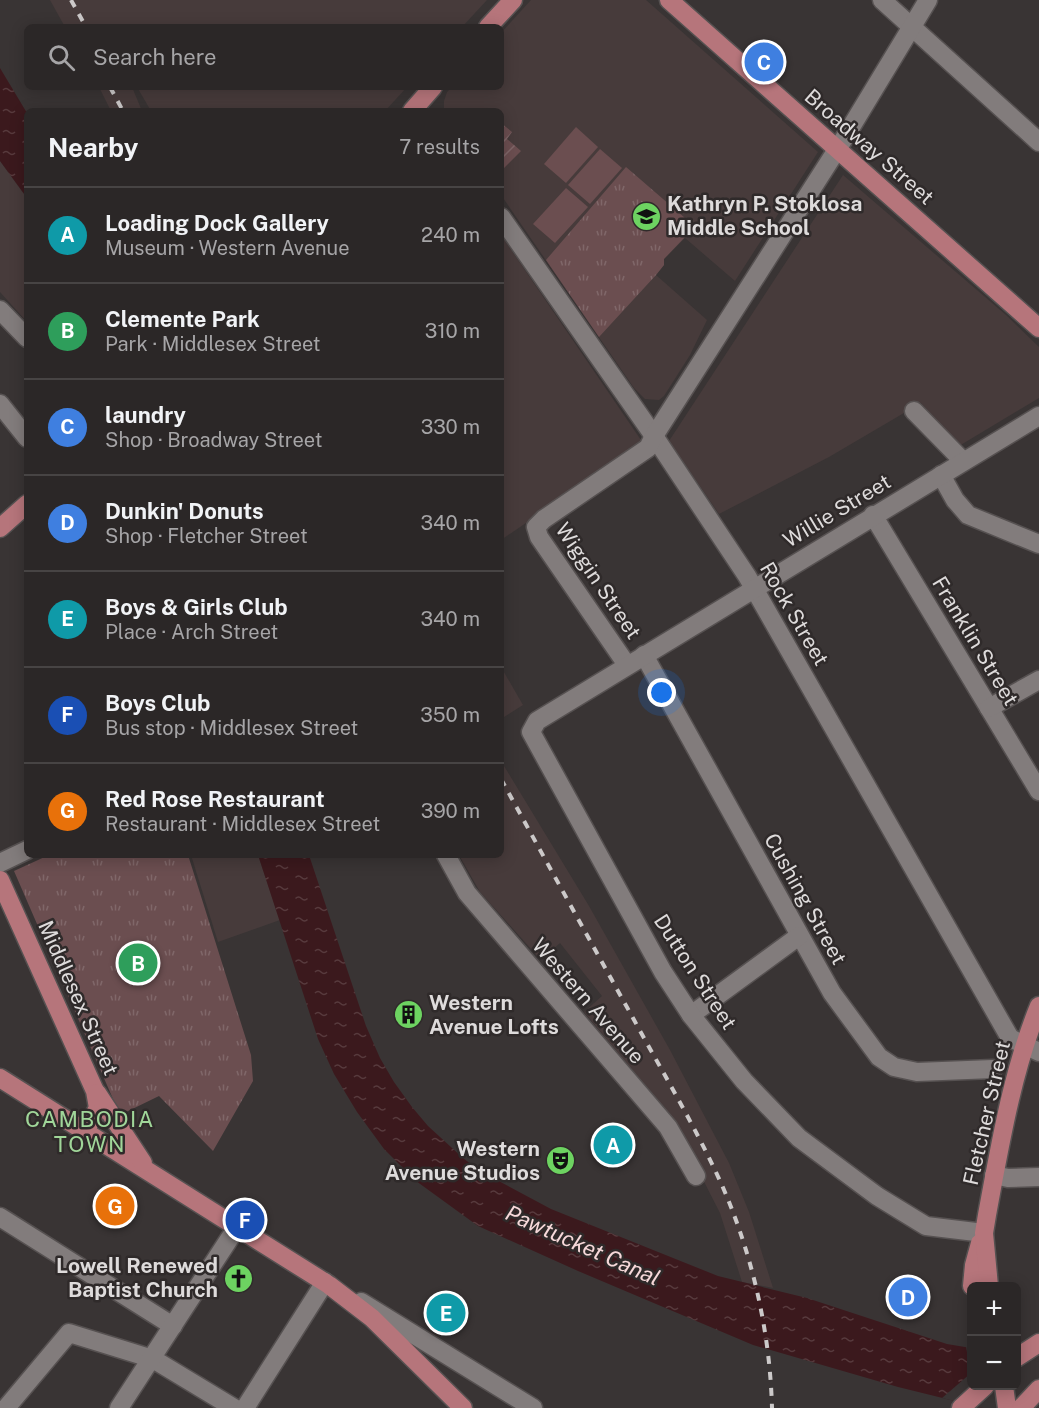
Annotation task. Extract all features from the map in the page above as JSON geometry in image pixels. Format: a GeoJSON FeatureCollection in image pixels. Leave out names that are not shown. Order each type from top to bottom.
{"type":"FeatureCollection","features":[{"type":"Feature","properties":{"kind":"main road"},"geometry":{"type":"LineString","coordinates":[[491,24],[513,0]]}},
{"type":"Feature","properties":{"kind":"main road","name":"Broadway Street"},"geometry":{"type":"LineString","coordinates":[[669,0],[1039,328]]}},
{"type":"Feature","properties":{"kind":"main road"},"geometry":{"type":"LineString","coordinates":[[420,108],[431,90]]}},
{"type":"Feature","properties":{"kind":"main road"},"geometry":{"type":"LineString","coordinates":[[0,528],[24,512]]}},
{"type":"Feature","properties":{"kind":"main road","name":"Middlesex Street"},"geometry":{"type":"LineString","coordinates":[[0,880],[95,1091],[98,1108],[85,1131]]}},
{"type":"Feature","properties":{"kind":"main road","name":"Fletcher Street"},"geometry":{"type":"LineString","coordinates":[[973,1282],[976,1254],[984,1233],[994,1176],[1032,1049],[1039,1006]]}},
{"type":"Feature","properties":{"kind":"main road"},"geometry":{"type":"LineString","coordinates":[[0,1078],[327,1284],[372,1318],[463,1408]]}},
{"type":"Feature","properties":{"kind":"main road"},"geometry":{"type":"LineString","coordinates":[[95,1091],[149,1172]]}},
{"type":"Feature","properties":{"kind":"main road","name":"Fletcher Street"},"geometry":{"type":"LineString","coordinates":[[984,1233],[989,1282]]}},
{"type":"Feature","properties":{"kind":"main road"},"geometry":{"type":"LineString","coordinates":[[1021,1355],[1039,1343]]}},
{"type":"Feature","properties":{"kind":"main road"},"geometry":{"type":"LineString","coordinates":[[1021,1408],[1039,1389]]}},
{"type":"Feature","properties":{"kind":"main road"},"geometry":{"type":"LineString","coordinates":[[963,1406],[981,1390]]}},
{"type":"Feature","properties":{"kind":"main road"},"geometry":{"type":"LineString","coordinates":[[1005,1390],[1007,1408]]}},
{"type":"Feature","properties":{"kind":"street"},"geometry":{"type":"LineString","coordinates":[[882,0],[1039,142]]}},
{"type":"Feature","properties":{"kind":"street"},"geometry":{"type":"LineString","coordinates":[[654,436],[837,149],[928,0]]}},
{"type":"Feature","properties":{"kind":"street","name":"Rock Street"},"geometry":{"type":"LineString","coordinates":[[504,221],[654,436],[754,587],[1010,1038],[1032,1049]]}},
{"type":"Feature","properties":{"kind":"street"},"geometry":{"type":"LineString","coordinates":[[0,310],[24,335]]}},
{"type":"Feature","properties":{"kind":"street"},"geometry":{"type":"LineString","coordinates":[[0,404],[24,434]]}},
{"type":"Feature","properties":{"kind":"street"},"geometry":{"type":"LineString","coordinates":[[914,411],[963,461]]}},
{"type":"Feature","properties":{"kind":"street","name":"Willie Street"},"geometry":{"type":"LineString","coordinates":[[627,665],[1039,416]]}},
{"type":"Feature","properties":{"kind":"street","name":"Wiggin Street"},"geometry":{"type":"LineString","coordinates":[[627,665],[539,537],[536,527],[544,519],[648,448],[654,436]]}},
{"type":"Feature","properties":{"kind":"street"},"geometry":{"type":"LineString","coordinates":[[941,475],[955,500],[969,515],[1039,544]]}},
{"type":"Feature","properties":{"kind":"street","name":"Franklin Street"},"geometry":{"type":"LineString","coordinates":[[873,515],[1039,790]]}},
{"type":"Feature","properties":{"kind":"street","name":"Cushing Street"},"geometry":{"type":"LineString","coordinates":[[644,655],[832,993],[879,1058],[894,1066],[917,1072],[993,1069]]}},
{"type":"Feature","properties":{"kind":"street","name":"Dutton Street"},"geometry":{"type":"LineString","coordinates":[[627,665],[537,721],[531,732],[663,972],[691,1015],[744,1081],[799,1138],[868,1190],[926,1226],[984,1233]]}},
{"type":"Feature","properties":{"kind":"street"},"geometry":{"type":"LineString","coordinates":[[989,708],[1039,680]]}},
{"type":"Feature","properties":{"kind":"street"},"geometry":{"type":"LineString","coordinates":[[0,863],[24,851]]}},
{"type":"Feature","properties":{"kind":"street","name":"Western Avenue"},"geometry":{"type":"LineString","coordinates":[[448,858],[467,893],[668,1127],[696,1176]]}},
{"type":"Feature","properties":{"kind":"street"},"geometry":{"type":"LineString","coordinates":[[691,1015],[799,936]]}},
{"type":"Feature","properties":{"kind":"street"},"geometry":{"type":"LineString","coordinates":[[994,1176],[1039,1177]]}},
{"type":"Feature","properties":{"kind":"street"},"geometry":{"type":"LineString","coordinates":[[0,1217],[173,1326]]}},
{"type":"Feature","properties":{"kind":"street"},"geometry":{"type":"LineString","coordinates":[[119,1408],[237,1227]]}},
{"type":"Feature","properties":{"kind":"street"},"geometry":{"type":"LineString","coordinates":[[245,1408],[327,1284],[405,1328],[533,1408]]}},
{"type":"Feature","properties":{"kind":"street"},"geometry":{"type":"LineString","coordinates":[[6,1408],[69,1333],[153,1359],[234,1408]]}},
{"type":"Feature","properties":{"kind":"street"},"geometry":{"type":"LineString","coordinates":[[993,1390],[1002,1408]]}},
{"type":"Feature","properties":{"kind":"shaded area"},"geometry":{"type":"Polygon","coordinates":[[[50,0],[487,0],[465,24],[63,24],[50,0]]]}},
{"type":"Feature","properties":{"kind":"shaded area","name":"Kathryn P. Stoklosa Middle School"},"geometry":{"type":"Polygon","coordinates":[[[531,0],[646,0],[818,152],[735,281],[685,238],[664,259],[664,265],[656,275],[707,320],[690,355],[664,396],[659,400],[645,399],[634,388],[504,199],[504,108],[444,108],[444,101],[449,90],[504,90],[504,30],[531,0]]]}},
{"type":"Feature","properties":{"kind":"shaded area"},"geometry":{"type":"Polygon","coordinates":[[[100,90],[133,90],[141,108],[110,108],[100,90]]]}},
{"type":"Feature","properties":{"kind":"shaded area"},"geometry":{"type":"Polygon","coordinates":[[[139,90],[404,90],[388,108],[149,108],[139,90]]]}},
{"type":"Feature","properties":{"kind":"shaded area"},"geometry":{"type":"Polygon","coordinates":[[[0,161],[24,194],[24,319],[0,292],[0,161]]]}},
{"type":"Feature","properties":{"kind":"shaded area"},"geometry":{"type":"Polygon","coordinates":[[[843,175],[1006,315],[1039,347],[1039,398],[959,446],[921,403],[829,457],[719,514],[669,441],[843,175]]]}},
{"type":"Feature","properties":{"kind":"shaded area"},"geometry":{"type":"Polygon","coordinates":[[[504,239],[643,443],[504,538],[504,239]]]}},
{"type":"Feature","properties":{"kind":"shaded area"},"geometry":{"type":"Polygon","coordinates":[[[504,672],[523,705],[504,717],[504,672]]]}},
{"type":"Feature","properties":{"kind":"shaded area"},"geometry":{"type":"Polygon","coordinates":[[[504,766],[589,906],[670,1050],[729,1163],[749,1212],[773,1288],[742,1282],[720,1213],[670,1115],[584,1012],[602,996],[560,943],[541,960],[480,892],[461,858],[504,858],[504,766]]]}},
{"type":"Feature","properties":{"kind":"shaded area"},"geometry":{"type":"Polygon","coordinates":[[[192,858],[259,858],[280,920],[218,942],[192,858]]]}},
{"type":"Feature","properties":{"kind":"green space"},"geometry":{"type":"Polygon","coordinates":[[[504,125],[512,132],[507,139],[521,151],[504,168],[504,125]]]}},
{"type":"Feature","properties":{"kind":"green space"},"geometry":{"type":"Polygon","coordinates":[[[576,127],[598,147],[566,183],[544,164],[576,127]]]}},
{"type":"Feature","properties":{"kind":"green space"},"geometry":{"type":"Polygon","coordinates":[[[600,149],[622,168],[590,204],[568,185],[600,149]]]}},
{"type":"Feature","properties":{"kind":"green space"},"geometry":{"type":"Polygon","coordinates":[[[626,167],[685,218],[683,225],[685,237],[664,259],[664,265],[656,275],[599,337],[546,260],[626,167]]]}},
{"type":"Feature","properties":{"kind":"green space"},"geometry":{"type":"Polygon","coordinates":[[[566,188],[588,207],[555,243],[533,224],[566,188]]]}},
{"type":"Feature","properties":{"kind":"green space"},"geometry":{"type":"Polygon","coordinates":[[[42,858],[189,858],[251,1055],[253,1081],[213,1151],[159,1096],[120,1115],[14,871],[42,858]]]}},
{"type":"Feature","properties":{"kind":"water"},"geometry":{"type":"Polygon","coordinates":[[[0,68],[24,108],[24,194],[0,161],[0,68]]]}},
{"type":"Feature","properties":{"kind":"water","name":"Pawtucket Canal"},"geometry":{"type":"Polygon","coordinates":[[[259,858],[310,858],[366,1026],[380,1058],[394,1082],[428,1126],[480,1171],[551,1209],[718,1276],[807,1298],[947,1344],[967,1347],[967,1390],[1021,1390],[1021,1381],[1039,1362],[1039,1408],[983,1408],[898,1387],[753,1345],[478,1226],[416,1181],[384,1149],[357,1112],[334,1074],[318,1039],[259,858]]]}},
{"type":"Feature","properties":{"kind":"pier"},"geometry":{"type":"Polygon","coordinates":[[[1021,1356],[1039,1362],[1039,1408],[983,1408],[942,1398],[967,1376],[967,1390],[1021,1390],[1021,1356]]]}},
{"type":"Feature","properties":{"kind":"railway"},"geometry":{"type":"LineString","coordinates":[[71,0],[84,24]]}},
{"type":"Feature","properties":{"kind":"railway"},"geometry":{"type":"LineString","coordinates":[[112,90],[121,108]]}},
{"type":"Feature","properties":{"kind":"railway"},"geometry":{"type":"LineString","coordinates":[[504,784],[678,1100],[721,1183],[742,1237],[757,1293],[768,1350],[772,1408]]}},
{"type":"Feature","properties":{"kind":"place","name":"laundry"},"geometry":{"type":"Point","coordinates":[764,62]}},
{"type":"Feature","properties":{"kind":"place","name":"Kathryn P. Stoklosa Middle School"},"geometry":{"type":"Point","coordinates":[646,216]}},
{"type":"Feature","properties":{"kind":"place","name":"Clemente Park"},"geometry":{"type":"Point","coordinates":[138,963]}},
{"type":"Feature","properties":{"kind":"place","name":"Western Avenue Lofts"},"geometry":{"type":"Point","coordinates":[408,1015]}},
{"type":"Feature","properties":{"kind":"place","name":"Loading Dock Gallery"},"geometry":{"type":"Point","coordinates":[613,1145]}},
{"type":"Feature","properties":{"kind":"place","name":"Western Avenue Studios"},"geometry":{"type":"Point","coordinates":[561,1161]}},
{"type":"Feature","properties":{"kind":"place","name":"Red Rose Restaurant"},"geometry":{"type":"Point","coordinates":[115,1206]}},
{"type":"Feature","properties":{"kind":"place","name":"Boys Club"},"geometry":{"type":"Point","coordinates":[245,1220]}},
{"type":"Feature","properties":{"kind":"place","name":"Lowell Renewed Baptist Church"},"geometry":{"type":"Point","coordinates":[239,1278]}},
{"type":"Feature","properties":{"kind":"place","name":"Dunkin' Donuts"},"geometry":{"type":"Point","coordinates":[908,1297]}},
{"type":"Feature","properties":{"kind":"place","name":"Boys & Girls Club"},"geometry":{"type":"Point","coordinates":[446,1313]}},
{"type":"Feature","properties":{"kind":"district","name":"CAMBODIA TOWN"},"geometry":{"type":"Point","coordinates":[90,1132]}}]}
